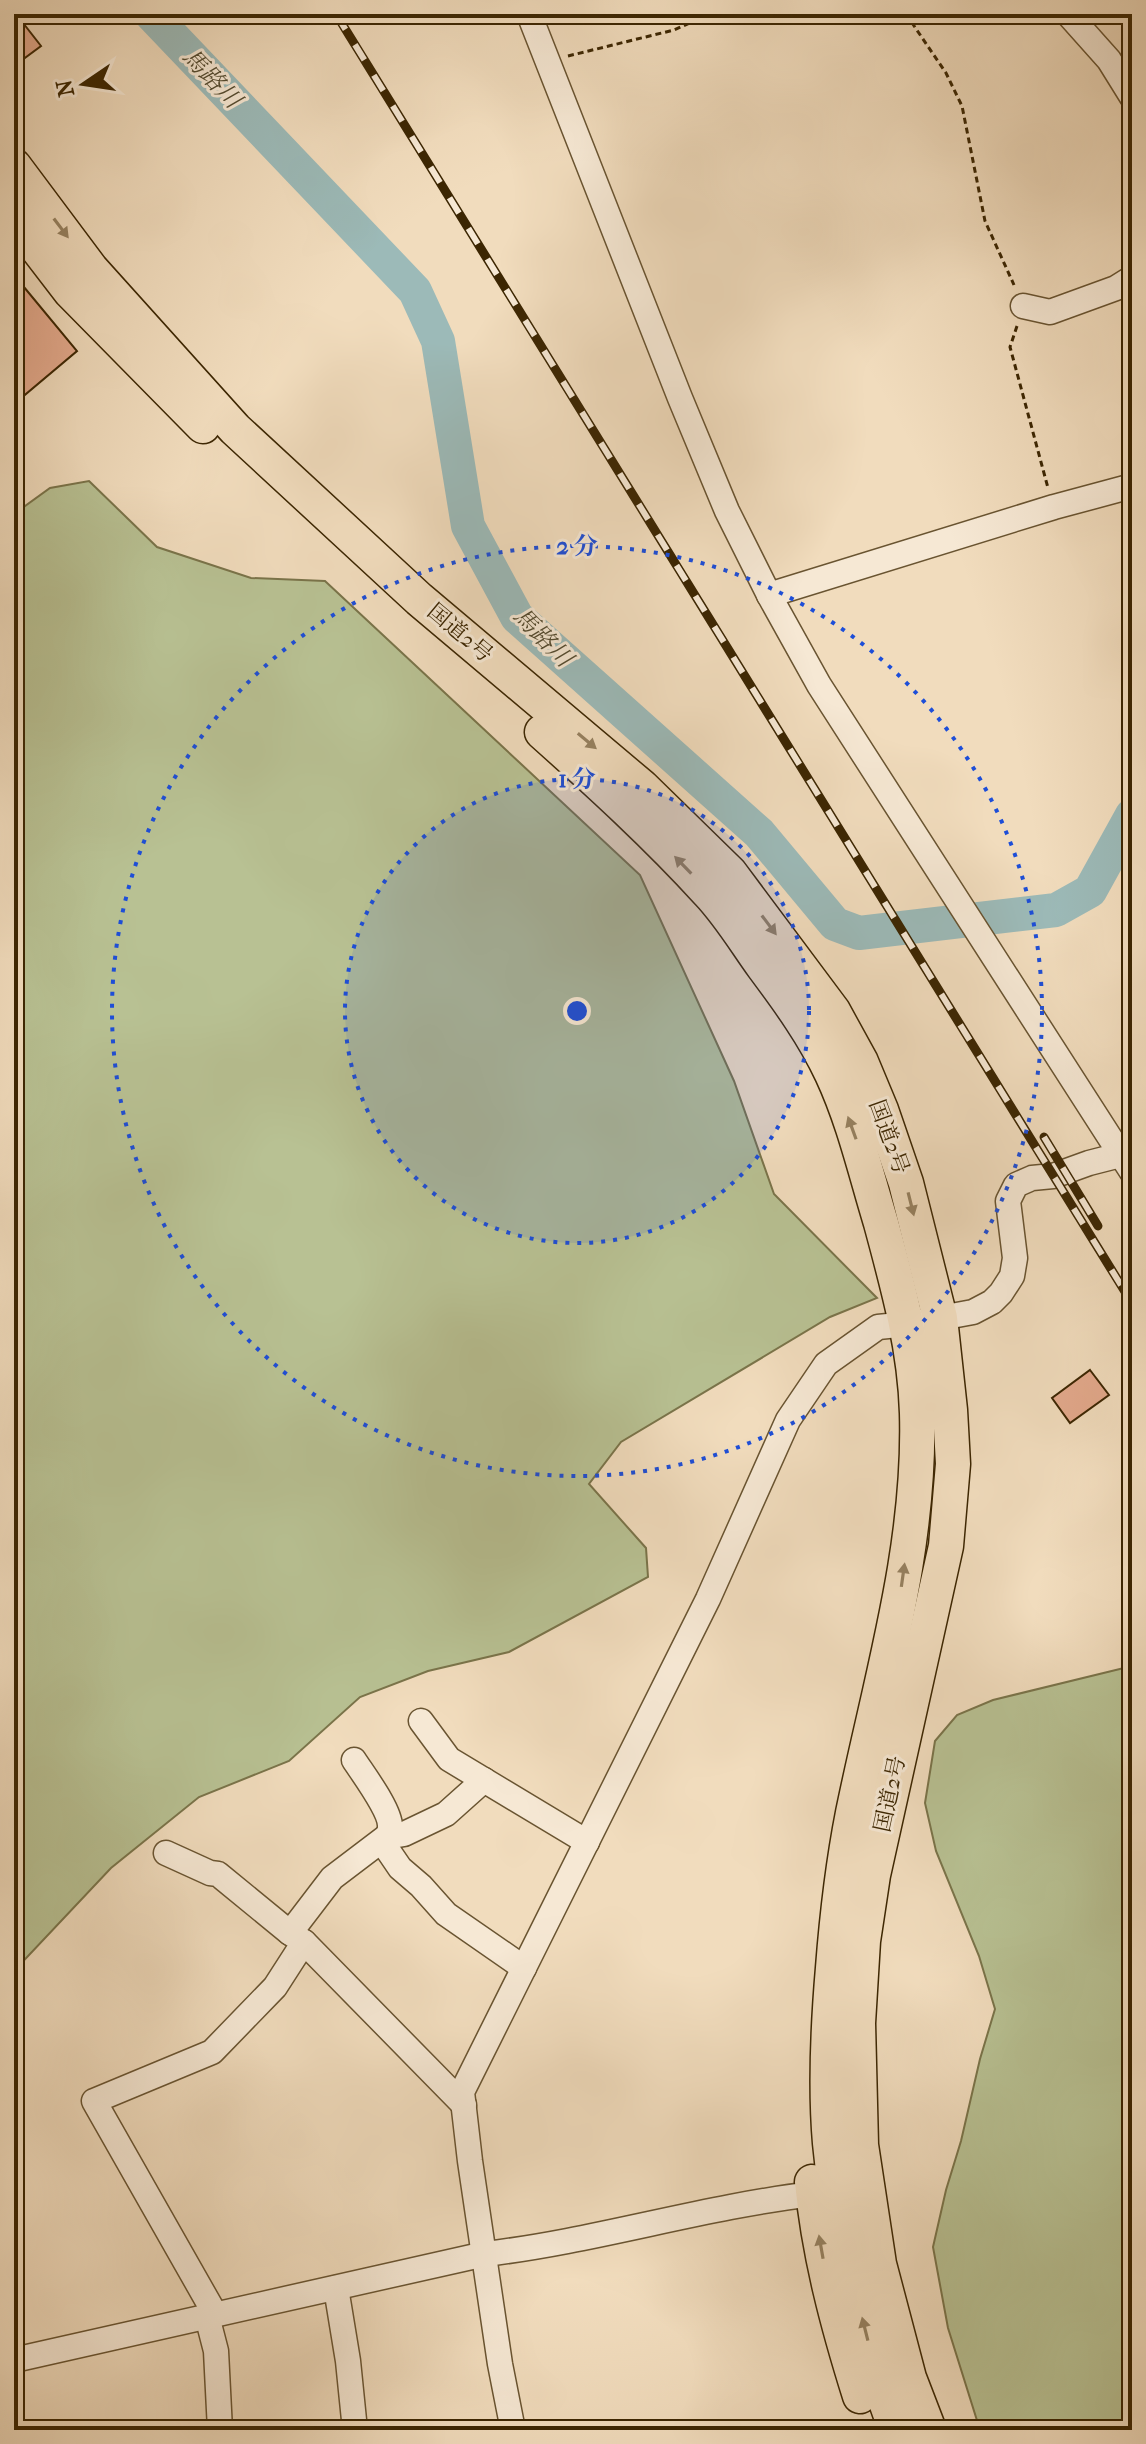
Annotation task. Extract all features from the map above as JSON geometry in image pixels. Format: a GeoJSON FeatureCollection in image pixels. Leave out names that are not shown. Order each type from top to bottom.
{"type":"FeatureCollection","features":[{"type":"Feature","properties":{"kind":"highway","name":"国道2号"},"geometry":{"type":"LineString","coordinates":[[14,166],[91,269],[235,429],[419,599],[642,787],[730,873],[833,1011],[861,1062],[881,1110],[906,1183],[924,1321],[917,1413],[914,1615],[863,1941],[858,2023],[861,2145],[879,2264],[909,2378],[929,2430]]}},
{"type":"Feature","properties":{"kind":"highway","name":"国道2号"},"geometry":{"type":"LineString","coordinates":[[14,218],[70,291],[226,449],[627,808],[712,895],[807,1025],[834,1077],[924,1321]]}},
{"type":"Feature","properties":{"kind":"highway","name":"国道2号"},"geometry":{"type":"LineString","coordinates":[[896,2430],[866,2334],[838,2209],[830,2141],[827,2068],[844,1864],[914,1615]]}},
{"type":"Feature","properties":{"kind":"highway"},"geometry":{"type":"LineString","coordinates":[[872,2430],[846,2350],[821,2249],[807,2132],[806,2069],[816,1939],[843,1787],[870,1678],[914,1615]]}},
{"type":"Feature","properties":{"kind":"highway"},"geometry":{"type":"LineString","coordinates":[[914,1615],[930,1655],[901,1798],[881,1935],[877,2079],[888,2194],[901,2259],[918,2327],[952,2430]]}},
{"type":"Feature","properties":{"kind":"street"},"geometry":{"type":"LineString","coordinates":[[513,2430],[500,2364],[462,2092],[708,1599],[788,1420],[826,1364],[878,1327],[973,1312],[992,1302],[1012,1276],[1015,1258],[1008,1201],[1016,1185],[1089,1163],[1129,1160],[951,892],[819,685],[769,595],[727,511],[685,412],[529,14]]}},
{"type":"Feature","properties":{"kind":"street"},"geometry":{"type":"LineString","coordinates":[[1068,14],[1109,60],[1132,97]]}},
{"type":"Feature","properties":{"kind":"street"},"geometry":{"type":"LineString","coordinates":[[1023,306],[1050,312],[1116,288],[1132,278]]}},
{"type":"Feature","properties":{"kind":"street"},"geometry":{"type":"LineString","coordinates":[[769,595],[1132,486]]}},
{"type":"Feature","properties":{"kind":"street"},"geometry":{"type":"LineString","coordinates":[[421,1721],[449,1759],[587,1842]]}},
{"type":"Feature","properties":{"kind":"street"},"geometry":{"type":"LineString","coordinates":[[354,1760],[376,1792],[388,1818],[390,1828],[385,1846],[400,1868],[446,1914],[524,1968]]}},
{"type":"Feature","properties":{"kind":"street"},"geometry":{"type":"LineString","coordinates":[[220,2430],[211,2315],[94,2101],[212,2052],[275,1987],[297,1937],[332,1878],[386,1837],[404,1834],[446,1814],[484,1780]]}},
{"type":"Feature","properties":{"kind":"street"},"geometry":{"type":"LineString","coordinates":[[166,1853],[218,1874],[297,1937],[464,2105]]}},
{"type":"Feature","properties":{"kind":"street"},"geometry":{"type":"LineString","coordinates":[[14,2360],[485,2254],[538,2248],[755,2201],[813,2194]]}},
{"type":"Feature","properties":{"kind":"street"},"geometry":{"type":"LineString","coordinates":[[336,2288],[355,2430]]}},
{"type":"Feature","properties":{"kind":"path"},"geometry":{"type":"LineString","coordinates":[[547,61],[674,30],[710,14]]}},
{"type":"Feature","properties":{"kind":"path"},"geometry":{"type":"LineString","coordinates":[[906,14],[946,73],[962,106],[985,221],[1023,306],[1010,347],[1054,507]]}},
{"type":"Feature","properties":{"kind":"green space"},"geometry":{"type":"Polygon","coordinates":[[[89,481],[157,547],[251,578],[325,581],[640,875],[734,1081],[774,1194],[877,1298],[830,1317],[621,1442],[589,1484],[646,1548],[648,1577],[509,1652],[428,1671],[360,1697],[289,1761],[199,1797],[111,1868],[14,1971],[14,514],[50,488],[89,481]]]}},
{"type":"Feature","properties":{"kind":"green space"},"geometry":{"type":"Polygon","coordinates":[[[1132,1667],[1132,2430],[980,2430],[948,2328],[933,2247],[995,2009],[979,1956],[936,1851],[925,1803],[935,1741],[957,1715],[993,1700],[1132,1667]]]}},
{"type":"Feature","properties":{"kind":"building"},"geometry":{"type":"Polygon","coordinates":[[[14,14],[41,46],[14,66],[14,14]]]}},
{"type":"Feature","properties":{"kind":"building"},"geometry":{"type":"Polygon","coordinates":[[[14,275],[77,351],[14,404],[14,275]]]}},
{"type":"Feature","properties":{"kind":"building"},"geometry":{"type":"Polygon","coordinates":[[[1090,1370],[1109,1395],[1070,1423],[1052,1398],[1090,1370]]]}},
{"type":"Feature","properties":{"kind":"waterway","name":"馬路川"},"geometry":{"type":"LineString","coordinates":[[151,14],[415,291],[438,341],[468,526],[517,617],[759,833],[835,924],[859,933],[1056,910],[1090,891],[1132,815]]}},
{"type":"Feature","properties":{"kind":"railway"},"geometry":{"type":"LineString","coordinates":[[336,14],[1132,1303]]}},
{"type":"Feature","properties":{"kind":"railway"},"geometry":{"type":"LineString","coordinates":[[1044,1137],[1098,1226]]}}]}
